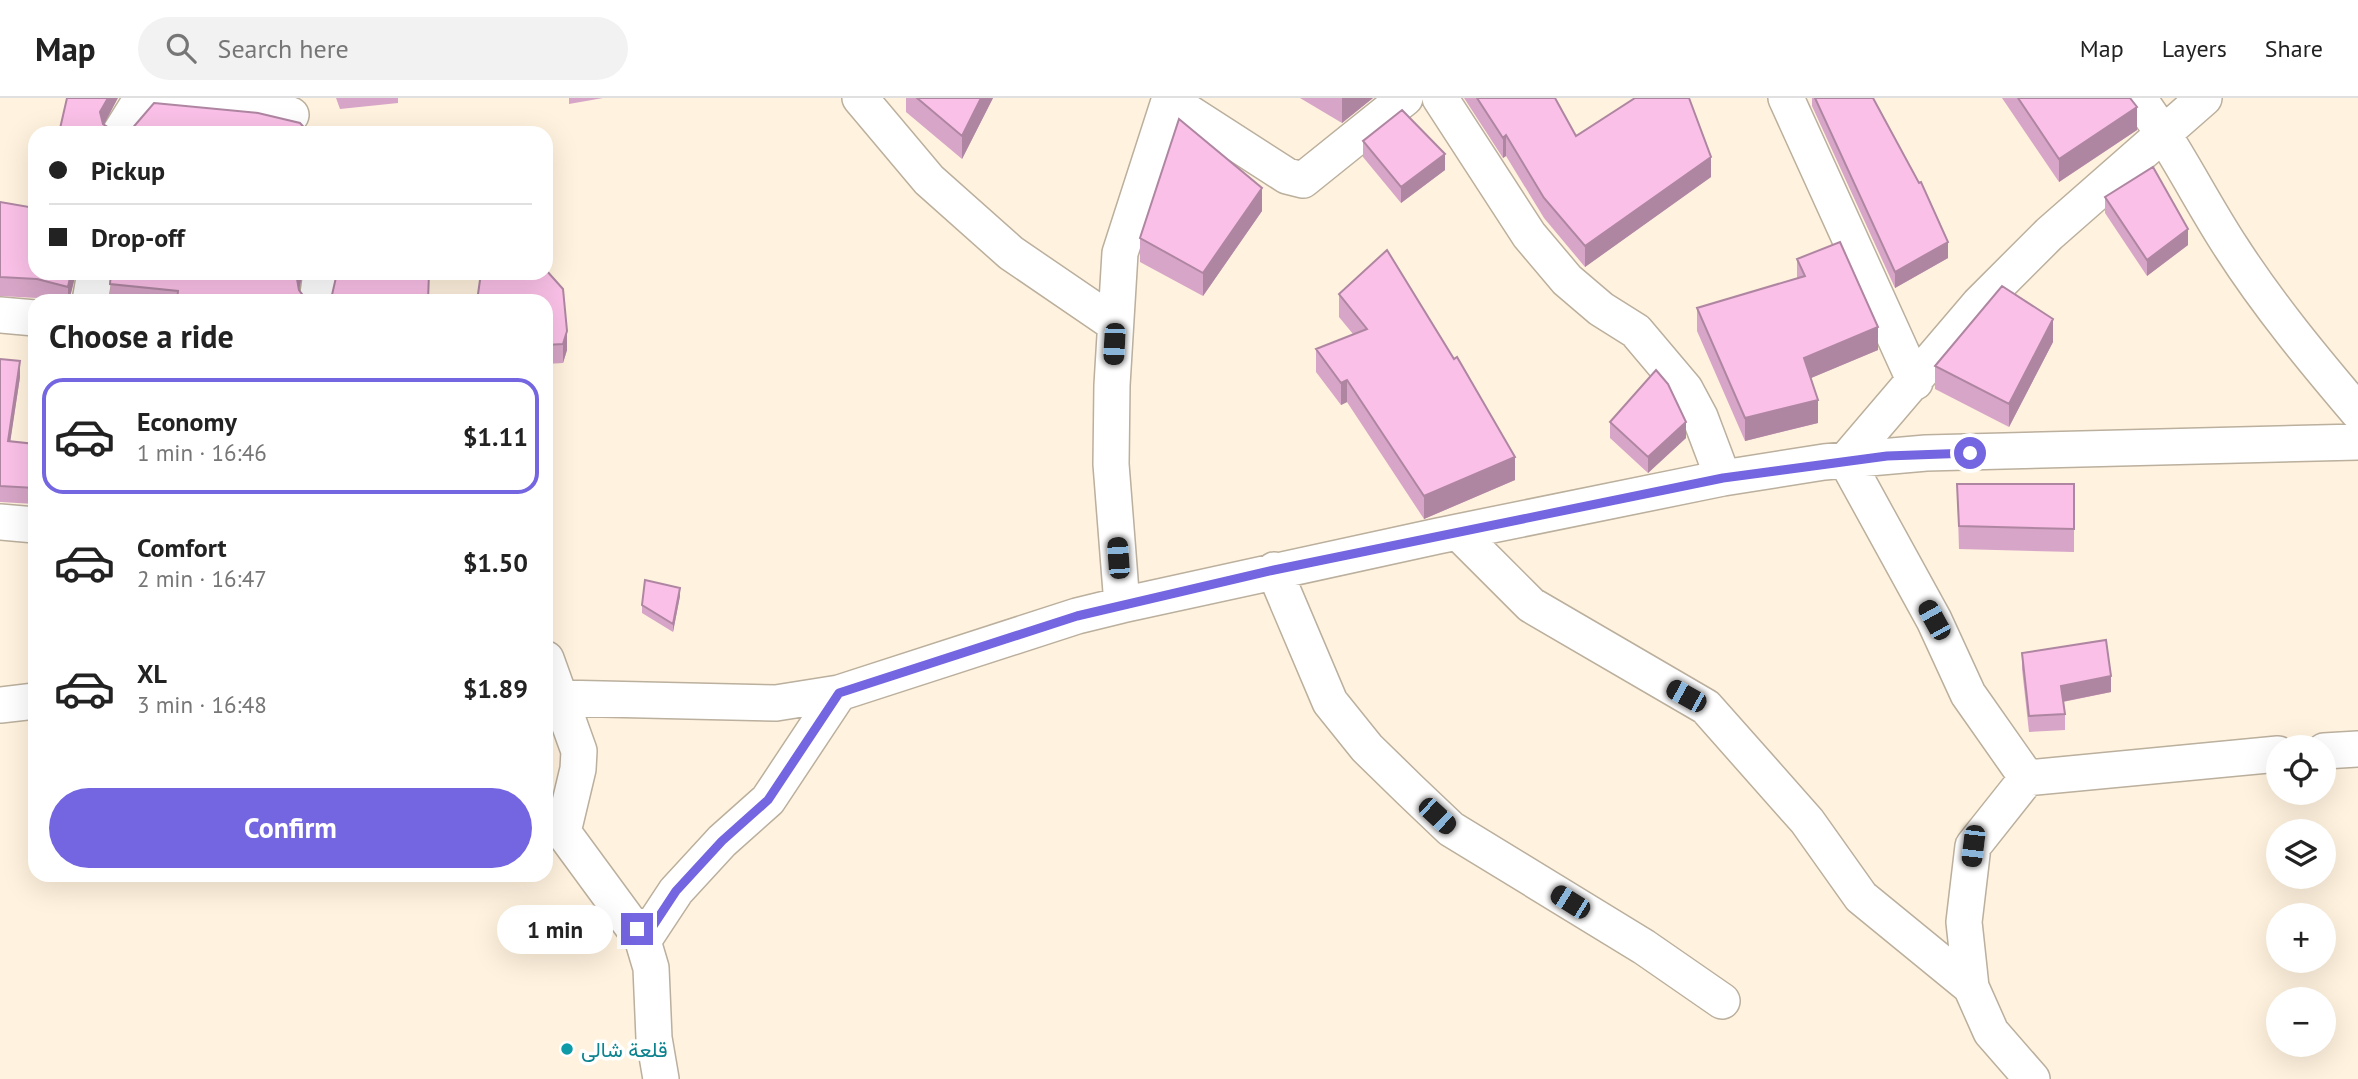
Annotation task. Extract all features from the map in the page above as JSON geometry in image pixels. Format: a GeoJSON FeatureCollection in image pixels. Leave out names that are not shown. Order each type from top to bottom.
{"type":"FeatureCollection","features":[{"type":"Feature","properties":{"kind":"street"},"geometry":{"type":"LineString","coordinates":[[860,98],[929,180],[1012,253],[1115,324]]}},
{"type":"Feature","properties":{"kind":"street"},"geometry":{"type":"LineString","coordinates":[[1122,605],[1111,464],[1120,253],[1162,102],[1287,176],[1303,180],[1405,98]]}},
{"type":"Feature","properties":{"kind":"street"},"geometry":{"type":"LineString","coordinates":[[1440,98],[1529,235],[1567,280],[1601,309],[1636,331],[1685,389],[1700,417],[1723,478]]}},
{"type":"Feature","properties":{"kind":"street"},"geometry":{"type":"LineString","coordinates":[[1786,98],[1915,382]]}},
{"type":"Feature","properties":{"kind":"street"},"geometry":{"type":"LineString","coordinates":[[2138,98],[2164,132],[2230,246],[2272,307],[2358,412]]}},
{"type":"Feature","properties":{"kind":"street"},"geometry":{"type":"LineString","coordinates":[[1846,460],[1979,304],[2049,234],[2204,98]]}},
{"type":"Feature","properties":{"kind":"street"},"geometry":{"type":"LineString","coordinates":[[124,126],[135,109],[150,102],[292,115]]}},
{"type":"Feature","properties":{"kind":"street"},"geometry":{"type":"LineString","coordinates":[[0,314],[28,317]]}},
{"type":"Feature","properties":{"kind":"street"},"geometry":{"type":"LineString","coordinates":[[553,675],[776,703],[839,693],[1077,616],[1122,605],[1274,570],[1723,478],[1846,460],[1926,453],[2358,442]]}},
{"type":"Feature","properties":{"kind":"street"},"geometry":{"type":"LineString","coordinates":[[1846,460],[1934,620],[1968,694],[2027,778]]}},
{"type":"Feature","properties":{"kind":"street"},"geometry":{"type":"LineString","coordinates":[[0,522],[28,524]]}},
{"type":"Feature","properties":{"kind":"street"},"geometry":{"type":"LineString","coordinates":[[1458,532],[1531,605],[1706,707],[1807,821],[1861,897],[1971,987]]}},
{"type":"Feature","properties":{"kind":"street"},"geometry":{"type":"LineString","coordinates":[[1274,570],[1331,702],[1367,748],[1410,790],[1451,829],[1644,947],[1722,1001]]}},
{"type":"Feature","properties":{"kind":"street"},"geometry":{"type":"LineString","coordinates":[[553,684],[579,760],[554,828],[643,941],[651,968],[654,1038],[661,1079]]}},
{"type":"Feature","properties":{"kind":"street"},"geometry":{"type":"LineString","coordinates":[[643,941],[676,891],[722,841],[768,800],[839,693]]}},
{"type":"Feature","properties":{"kind":"street"},"geometry":{"type":"LineString","coordinates":[[0,705],[28,702]]}},
{"type":"Feature","properties":{"kind":"street"},"geometry":{"type":"LineString","coordinates":[[2336,750],[2358,749]]}},
{"type":"Feature","properties":{"kind":"street"},"geometry":{"type":"LineString","coordinates":[[2032,1079],[1991,1031],[1971,987],[1964,922],[1973,846],[2027,778],[2266,755]]}},
{"type":"Feature","properties":{"kind":"building"},"geometry":{"type":"Polygon","coordinates":[[[67,98],[108,98],[100,112],[106,126],[61,126],[67,98]]]}},
{"type":"Feature","properties":{"kind":"building"},"geometry":{"type":"Polygon","coordinates":[[[917,98],[981,98],[962,136],[917,98]]]}},
{"type":"Feature","properties":{"kind":"building"},"geometry":{"type":"Polygon","coordinates":[[[1477,98],[1555,98],[1576,136],[1635,98],[1689,98],[1711,157],[1585,246],[1544,198],[1506,135],[1503,138],[1477,98]]]}},
{"type":"Feature","properties":{"kind":"building"},"geometry":{"type":"Polygon","coordinates":[[[1815,98],[1873,98],[1919,183],[1921,182],[1948,242],[1895,272],[1815,98]]]}},
{"type":"Feature","properties":{"kind":"building"},"geometry":{"type":"Polygon","coordinates":[[[2018,98],[2130,98],[2137,107],[2059,159],[2018,98]]]}},
{"type":"Feature","properties":{"kind":"building"},"geometry":{"type":"Polygon","coordinates":[[[154,103],[258,113],[300,123],[303,126],[134,126],[154,103]]]}},
{"type":"Feature","properties":{"kind":"building"},"geometry":{"type":"Polygon","coordinates":[[[1402,110],[1445,154],[1401,187],[1363,141],[1402,110]]]}},
{"type":"Feature","properties":{"kind":"building"},"geometry":{"type":"Polygon","coordinates":[[[1179,119],[1262,188],[1203,273],[1140,238],[1179,119]]]}},
{"type":"Feature","properties":{"kind":"building"},"geometry":{"type":"Polygon","coordinates":[[[2153,167],[2188,229],[2147,260],[2105,197],[2153,167]]]}},
{"type":"Feature","properties":{"kind":"building"},"geometry":{"type":"Polygon","coordinates":[[[0,202],[28,207],[28,279],[0,277],[0,202]]]}},
{"type":"Feature","properties":{"kind":"building"},"geometry":{"type":"Polygon","coordinates":[[[1840,242],[1878,327],[1804,358],[1818,400],[1745,418],[1697,308],[1805,276],[1797,259],[1840,242]]]}},
{"type":"Feature","properties":{"kind":"building"},"geometry":{"type":"Polygon","coordinates":[[[1387,250],[1454,359],[1457,357],[1515,457],[1424,496],[1347,380],[1341,383],[1316,349],[1367,329],[1339,294],[1387,250]]]}},
{"type":"Feature","properties":{"kind":"building"},"geometry":{"type":"Polygon","coordinates":[[[553,278],[563,289],[567,331],[563,344],[553,345],[553,294],[478,294],[480,280],[553,280],[553,278]]]}},
{"type":"Feature","properties":{"kind":"building"},"geometry":{"type":"Polygon","coordinates":[[[41,280],[70,280],[68,287],[41,280]]]}},
{"type":"Feature","properties":{"kind":"building"},"geometry":{"type":"Polygon","coordinates":[[[110,280],[297,280],[302,294],[178,294],[178,291],[110,284],[110,280]]]}},
{"type":"Feature","properties":{"kind":"building"},"geometry":{"type":"Polygon","coordinates":[[[335,280],[429,280],[428,294],[332,294],[335,280]]]}},
{"type":"Feature","properties":{"kind":"building"},"geometry":{"type":"Polygon","coordinates":[[[2002,286],[2053,319],[2009,404],[1935,366],[2002,286]]]}},
{"type":"Feature","properties":{"kind":"building"},"geometry":{"type":"Polygon","coordinates":[[[0,359],[20,361],[8,441],[28,443],[28,488],[0,486],[0,359]]]}},
{"type":"Feature","properties":{"kind":"building"},"geometry":{"type":"Polygon","coordinates":[[[1656,370],[1668,384],[1686,422],[1648,457],[1610,422],[1656,370]]]}},
{"type":"Feature","properties":{"kind":"building"},"geometry":{"type":"Polygon","coordinates":[[[1957,484],[2074,484],[2074,529],[1959,526],[1957,484]]]}},
{"type":"Feature","properties":{"kind":"building"},"geometry":{"type":"Polygon","coordinates":[[[645,580],[680,588],[673,624],[642,605],[645,580]]]}},
{"type":"Feature","properties":{"kind":"building"},"geometry":{"type":"Polygon","coordinates":[[[2106,640],[2111,676],[2061,686],[2065,714],[2029,716],[2022,653],[2106,640]]]}},
{"type":"Feature","properties":{"kind":"place","name":"قلعة شالى"},"geometry":{"type":"Point","coordinates":[567,1049]}},
{"type":"Feature","properties":{"kind":"route"},"geometry":{"type":"LineString","coordinates":[[637,929],[643,941],[676,891],[722,841],[768,800],[839,693],[1077,616],[1274,570],[1723,478],[1824,462],[1926,453],[1970,453]]}}]}
